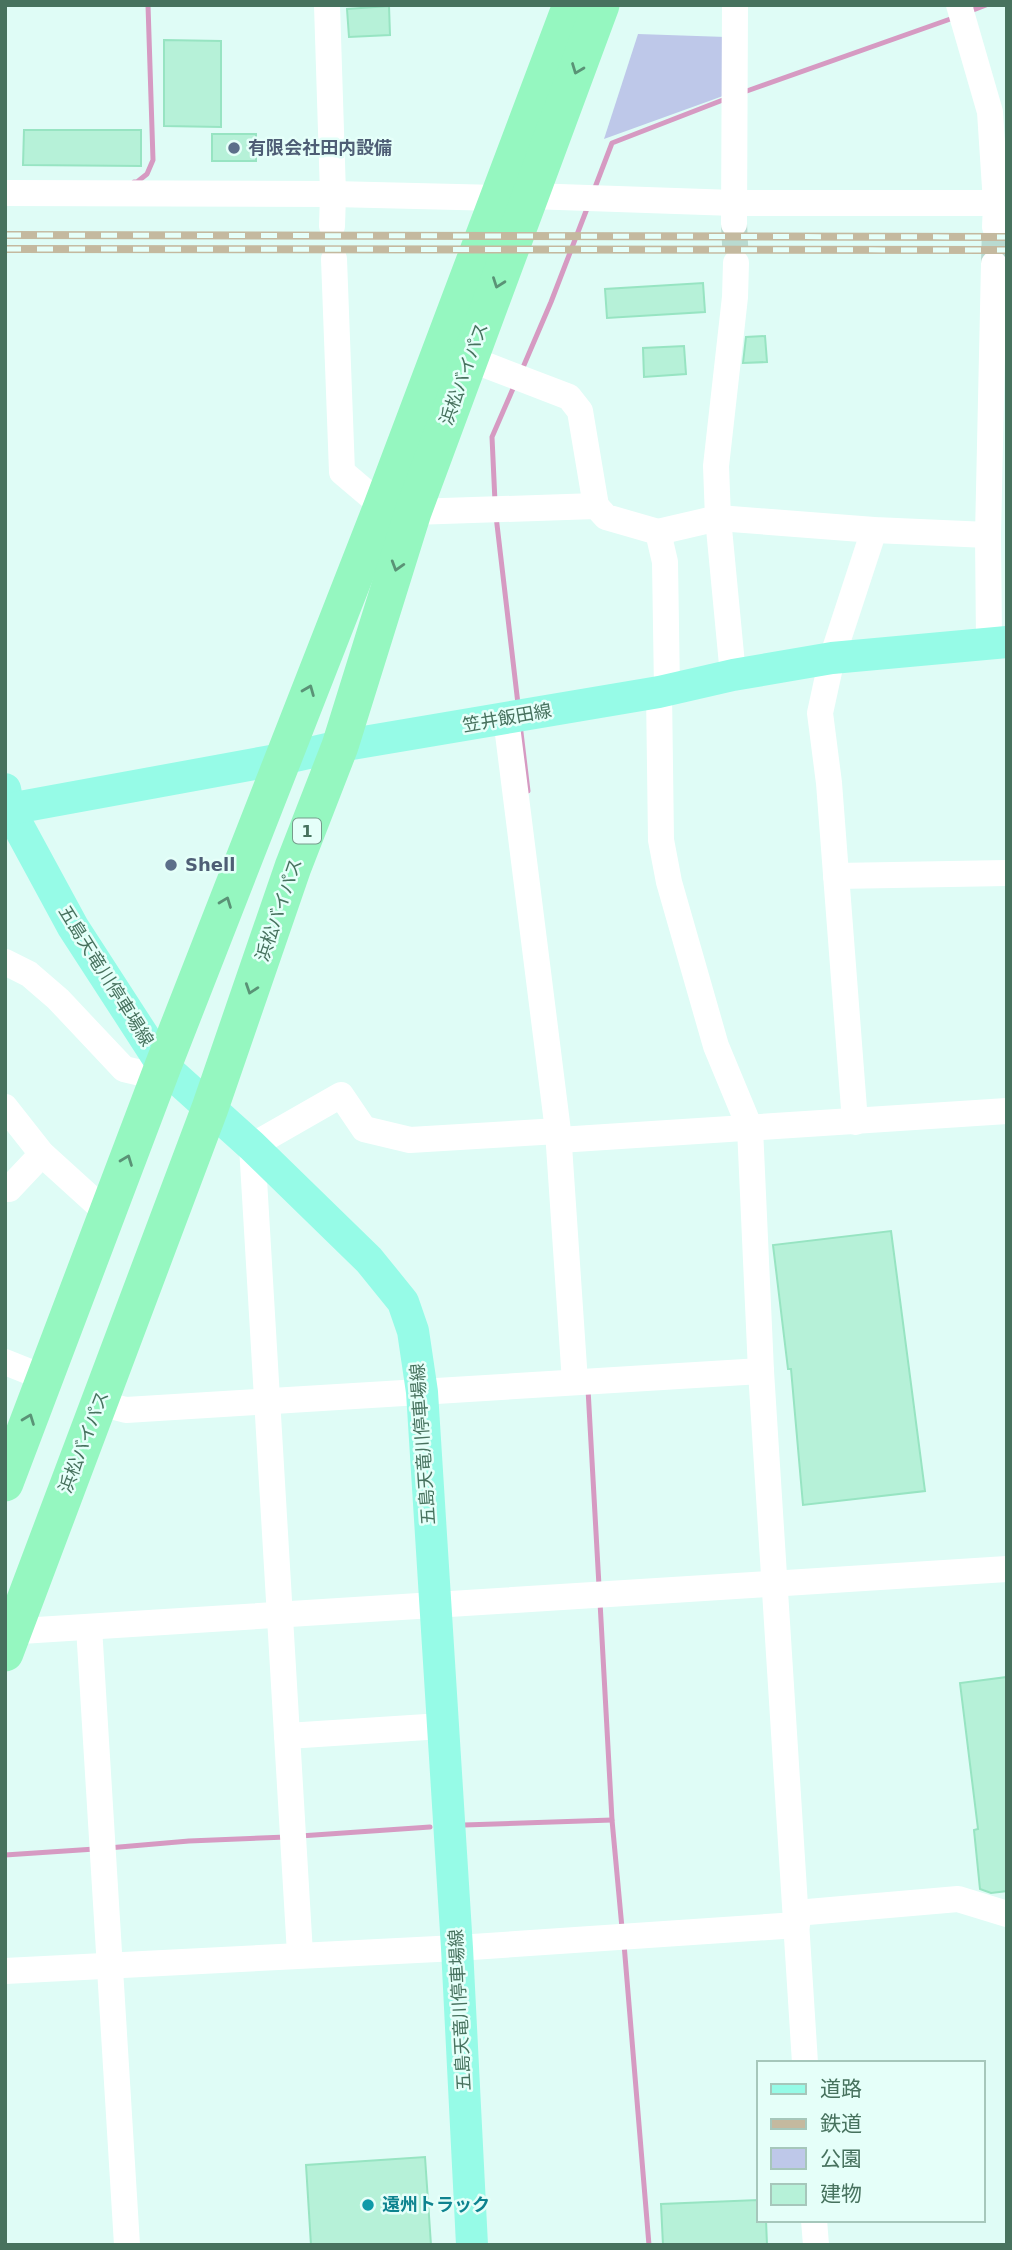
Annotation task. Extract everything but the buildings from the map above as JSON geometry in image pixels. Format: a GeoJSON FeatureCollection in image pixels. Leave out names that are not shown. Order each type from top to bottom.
{"type":"FeatureCollection","features":[{"type":"Feature","properties":{"kind":"highway","name":"浜松バイパス"},"geometry":{"type":"LineString","coordinates":[[5,1483],[282,759],[470,359],[570,5]]}},
{"type":"Feature","properties":{"kind":"highway","name":"浜松バイパス"},"geometry":{"type":"LineString","coordinates":[[8,1639],[211,1108],[293,867],[340,746],[398,509],[514,197],[601,5]]}},
{"type":"Feature","properties":{"kind":"main road","name":"笠井飯田線"},"geometry":{"type":"LineString","coordinates":[[6,802],[282,759],[340,746],[663,691],[733,675],[832,658],[998,642]]}},
{"type":"Feature","properties":{"kind":"main road","name":"五島天竜川停車場線"},"geometry":{"type":"LineString","coordinates":[[6,802],[73,927],[160,1072],[211,1108],[369,1260],[403,1302],[413,1331],[422,1392],[457,1948],[472,2245]]}},
{"type":"Feature","properties":{"kind":"street"},"geometry":{"type":"LineString","coordinates":[[327,5],[332,226]]}},
{"type":"Feature","properties":{"kind":"street"},"geometry":{"type":"LineString","coordinates":[[734,214],[735,5]]}},
{"type":"Feature","properties":{"kind":"street"},"geometry":{"type":"LineString","coordinates":[[5,193],[514,197],[734,214],[996,215],[1000,167],[990,112],[960,11]]}},
{"type":"Feature","properties":{"kind":"street"},"geometry":{"type":"LineString","coordinates":[[334,259],[342,472],[398,509],[596,506]]}},
{"type":"Feature","properties":{"kind":"street"},"geometry":{"type":"LineString","coordinates":[[733,675],[718,518],[716,466],[736,297],[736,263]]}},
{"type":"Feature","properties":{"kind":"street"},"geometry":{"type":"LineString","coordinates":[[998,280],[988,534],[998,642]]}},
{"type":"Feature","properties":{"kind":"street"},"geometry":{"type":"LineString","coordinates":[[470,359],[569,397],[580,411],[596,506],[606,517],[658,532],[718,518],[874,530],[988,534]]}},
{"type":"Feature","properties":{"kind":"street"},"geometry":{"type":"LineString","coordinates":[[855,1122],[829,783],[820,713],[832,658],[874,530]]}},
{"type":"Feature","properties":{"kind":"street"},"geometry":{"type":"LineString","coordinates":[[658,532],[665,562],[661,840],[669,882],[716,1046],[750,1128],[761,1371],[805,2061]]}},
{"type":"Feature","properties":{"kind":"street"},"geometry":{"type":"LineString","coordinates":[[515,716],[558,1135],[575,1382]]}},
{"type":"Feature","properties":{"kind":"street"},"geometry":{"type":"LineString","coordinates":[[836,876],[1007,873]]}},
{"type":"Feature","properties":{"kind":"street"},"geometry":{"type":"LineString","coordinates":[[7,964],[29,974],[58,999],[124,1069],[160,1072]]}},
{"type":"Feature","properties":{"kind":"street"},"geometry":{"type":"LineString","coordinates":[[300,1954],[252,1146],[341,1095],[364,1129],[410,1140],[750,1128],[1007,1111]]}},
{"type":"Feature","properties":{"kind":"street"},"geometry":{"type":"LineString","coordinates":[[5,1107],[42,1154],[107,1213]]}},
{"type":"Feature","properties":{"kind":"street"},"geometry":{"type":"LineString","coordinates":[[5,1185],[9,1189],[42,1154]]}},
{"type":"Feature","properties":{"kind":"street"},"geometry":{"type":"LineString","coordinates":[[5,1362],[45,1378]]}},
{"type":"Feature","properties":{"kind":"street"},"geometry":{"type":"LineString","coordinates":[[99,1403],[126,1410],[761,1371]]}},
{"type":"Feature","properties":{"kind":"street"},"geometry":{"type":"LineString","coordinates":[[8,1639],[89,1628],[1007,1569]]}},
{"type":"Feature","properties":{"kind":"street"},"geometry":{"type":"LineString","coordinates":[[89,1628],[127,2245]]}},
{"type":"Feature","properties":{"kind":"street"},"geometry":{"type":"LineString","coordinates":[[286,1736],[442,1727]]}},
{"type":"Feature","properties":{"kind":"street"},"geometry":{"type":"LineString","coordinates":[[5,1971],[457,1948],[797,1919],[958,1899],[1007,1914]]}},
{"type":"Feature","properties":{"kind":"street"},"geometry":{"type":"LineString","coordinates":[[814,2222],[816,2245]]}},
{"type":"Feature","properties":{"kind":"green space"},"geometry":{"type":"Polygon","coordinates":[[[638,34],[726,37],[723,96],[604,139],[638,34]]]}},
{"type":"Feature","properties":{"kind":"waterway"},"geometry":{"type":"LineString","coordinates":[[134,182],[147,174],[153,160],[148,5]]}},
{"type":"Feature","properties":{"kind":"waterway"},"geometry":{"type":"LineString","coordinates":[[968,12],[986,5]]}},
{"type":"Feature","properties":{"kind":"waterway"},"geometry":{"type":"LineString","coordinates":[[744,92],[956,17]]}},
{"type":"Feature","properties":{"kind":"waterway"},"geometry":{"type":"LineString","coordinates":[[594,190],[612,143],[728,98]]}},
{"type":"Feature","properties":{"kind":"waterway"},"geometry":{"type":"LineString","coordinates":[[521,372],[588,206]]}},
{"type":"Feature","properties":{"kind":"waterway"},"geometry":{"type":"LineString","coordinates":[[495,502],[492,437],[515,384]]}},
{"type":"Feature","properties":{"kind":"waterway"},"geometry":{"type":"LineString","coordinates":[[496,516],[518,704]]}},
{"type":"Feature","properties":{"kind":"waterway"},"geometry":{"type":"LineString","coordinates":[[520,724],[528,791]]}},
{"type":"Feature","properties":{"kind":"waterway"},"geometry":{"type":"LineString","coordinates":[[588,1389],[599,1586]]}},
{"type":"Feature","properties":{"kind":"waterway"},"geometry":{"type":"LineString","coordinates":[[600,1602],[612,1820],[622,1928]]}},
{"type":"Feature","properties":{"kind":"waterway"},"geometry":{"type":"LineString","coordinates":[[464,1825],[612,1820]]}},
{"type":"Feature","properties":{"kind":"waterway"},"geometry":{"type":"LineString","coordinates":[[300,1836],[430,1827]]}},
{"type":"Feature","properties":{"kind":"waterway"},"geometry":{"type":"LineString","coordinates":[[108,1848],[287,1837]]}},
{"type":"Feature","properties":{"kind":"waterway"},"geometry":{"type":"LineString","coordinates":[[5,1855],[95,1849]]}},
{"type":"Feature","properties":{"kind":"waterway"},"geometry":{"type":"LineString","coordinates":[[624,1944],[649,2245]]}},
{"type":"Feature","properties":{"kind":"tunnel"},"geometry":{"type":"LineString","coordinates":[[734,224],[736,263]]}},
{"type":"Feature","properties":{"kind":"tunnel"},"geometry":{"type":"LineString","coordinates":[[994,264],[995,227]]}},
{"type":"Feature","properties":{"kind":"railway"},"geometry":{"type":"LineString","coordinates":[[5,235],[1007,237]]}},
{"type":"Feature","properties":{"kind":"railway"},"geometry":{"type":"LineString","coordinates":[[5,249],[1007,250]]}},
{"type":"Feature","properties":{"kind":"place","name":"有限会社田内設備"},"geometry":{"type":"Point","coordinates":[234,148]}},
{"type":"Feature","properties":{"kind":"place","name":"Shell"},"geometry":{"type":"Point","coordinates":[171,865]}},
{"type":"Feature","properties":{"kind":"place","name":"遠州トラック"},"geometry":{"type":"Point","coordinates":[368,2205]}}]}
